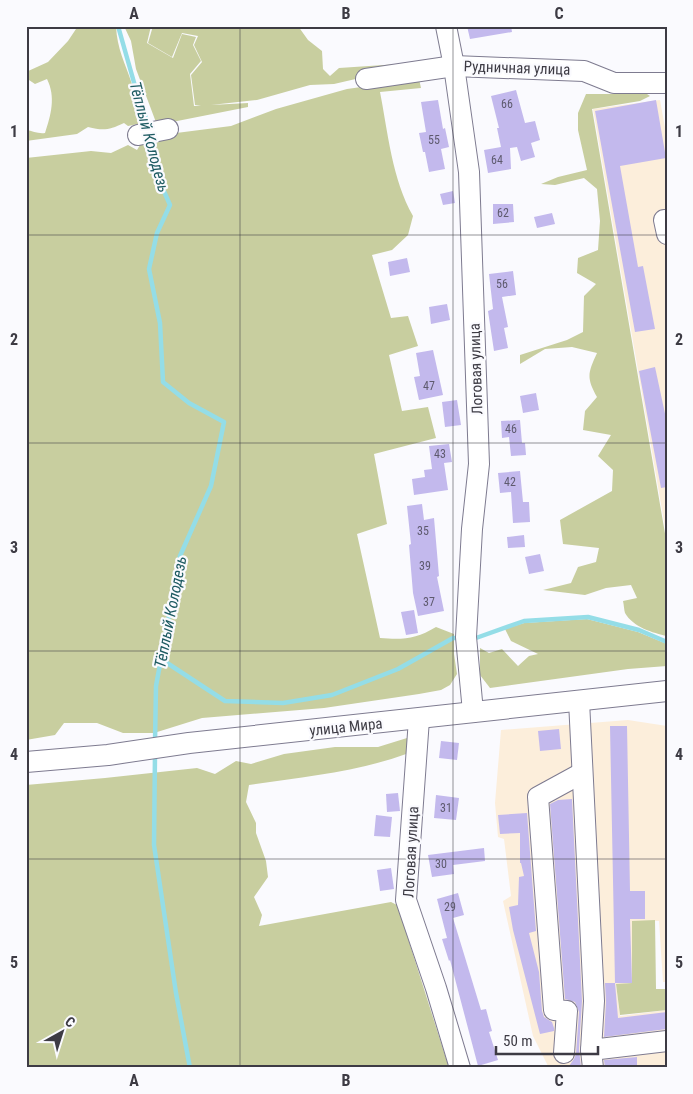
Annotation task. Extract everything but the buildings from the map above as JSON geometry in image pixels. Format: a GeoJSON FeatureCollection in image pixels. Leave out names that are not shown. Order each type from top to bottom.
{"type":"FeatureCollection","features":[{"type":"Feature","properties":{"kind":"street","name":"Логовая улица"},"geometry":{"type":"LineString","coordinates":[[446,26],[454,66],[469,172],[479,454],[472,529],[466,640],[473,712]]}},
{"type":"Feature","properties":{"kind":"street","name":"Рудничная улица"},"geometry":{"type":"LineString","coordinates":[[366,79],[454,66],[584,71],[614,83],[667,83]]}},
{"type":"Feature","properties":{"kind":"street"},"geometry":{"type":"LineString","coordinates":[[138,135],[168,129]]}},
{"type":"Feature","properties":{"kind":"street"},"geometry":{"type":"LineString","coordinates":[[667,220],[664,220],[667,234]]}},
{"type":"Feature","properties":{"kind":"street","name":"улица Мира"},"geometry":{"type":"LineString","coordinates":[[26,762],[108,755],[189,743],[667,692]]}},
{"type":"Feature","properties":{"kind":"street"},"geometry":{"type":"LineString","coordinates":[[579,701],[594,1001],[592,1059],[667,1041]]}},
{"type":"Feature","properties":{"kind":"street","name":"Логовая улица"},"geometry":{"type":"LineString","coordinates":[[419,719],[406,900],[436,988],[460,1068]]}},
{"type":"Feature","properties":{"kind":"street"},"geometry":{"type":"LineString","coordinates":[[564,1053],[567,1011],[554,1010],[538,797],[582,773]]}},
{"type":"Feature","properties":{"kind":"shaded area"},"geometry":{"type":"Polygon","coordinates":[[[660,100],[667,139],[667,539],[593,109],[660,100]]]}},
{"type":"Feature","properties":{"kind":"shaded area"},"geometry":{"type":"Polygon","coordinates":[[[628,720],[667,726],[667,982],[663,982],[659,921],[632,921],[632,983],[616,985],[620,1016],[667,1010],[667,1068],[549,1068],[533,1036],[503,901],[511,896],[504,839],[498,837],[495,803],[501,730],[628,720]]]}},
{"type":"Feature","properties":{"kind":"green space"},"geometry":{"type":"Polygon","coordinates":[[[78,26],[116,26],[120,49],[143,123],[128,126],[124,123],[106,129],[88,127],[77,134],[26,141],[26,130],[45,133],[51,113],[52,99],[47,79],[35,84],[26,78],[26,72],[48,62],[68,41],[78,26]]]}},
{"type":"Feature","properties":{"kind":"green space"},"geometry":{"type":"Polygon","coordinates":[[[124,26],[151,26],[147,43],[173,58],[182,34],[196,37],[193,45],[201,61],[190,74],[194,106],[201,106],[195,105],[191,75],[202,62],[194,45],[198,36],[182,33],[172,57],[148,43],[153,26],[298,26],[308,40],[322,51],[323,69],[330,76],[339,68],[429,62],[334,84],[310,85],[257,100],[211,105],[248,103],[248,107],[157,125],[136,69],[131,41],[124,26]]]}},
{"type":"Feature","properties":{"kind":"green space"},"geometry":{"type":"Polygon","coordinates":[[[419,79],[421,88],[380,92],[395,171],[413,216],[408,235],[392,250],[372,255],[391,318],[408,316],[418,346],[389,355],[402,411],[428,407],[436,438],[374,454],[387,524],[357,534],[380,638],[409,638],[436,627],[454,634],[457,674],[450,685],[441,690],[419,694],[324,708],[202,718],[154,733],[123,733],[97,723],[64,723],[55,735],[26,740],[26,158],[91,151],[111,153],[128,145],[137,150],[145,137],[231,126],[276,109],[347,89],[419,79]]]}},
{"type":"Feature","properties":{"kind":"green space"},"geometry":{"type":"Polygon","coordinates":[[[586,94],[647,94],[650,96],[640,101],[592,109],[667,545],[667,636],[638,626],[625,613],[623,601],[637,598],[631,585],[606,588],[585,595],[543,590],[571,583],[578,567],[596,562],[599,548],[563,544],[560,520],[612,491],[613,470],[598,456],[611,435],[583,430],[585,411],[597,397],[591,384],[590,370],[597,353],[572,347],[545,349],[520,364],[520,355],[567,340],[583,332],[584,296],[596,284],[577,273],[578,258],[598,250],[600,221],[597,189],[584,178],[555,185],[541,184],[558,177],[587,170],[578,130],[578,113],[586,94]]]}},
{"type":"Feature","properties":{"kind":"green space"},"geometry":{"type":"Polygon","coordinates":[[[587,619],[638,632],[667,644],[667,666],[628,669],[490,688],[480,675],[480,648],[489,653],[502,649],[518,666],[529,656],[538,654],[511,641],[505,629],[524,623],[587,619]]]}},
{"type":"Feature","properties":{"kind":"green space"},"geometry":{"type":"Polygon","coordinates":[[[407,738],[409,753],[390,760],[330,773],[249,785],[246,802],[256,823],[256,833],[266,861],[268,877],[254,897],[262,915],[259,926],[391,902],[401,907],[405,929],[449,1068],[26,1068],[26,785],[197,768],[215,774],[236,761],[251,764],[284,754],[335,747],[378,747],[407,738]]]}},
{"type":"Feature","properties":{"kind":"green space"},"geometry":{"type":"Polygon","coordinates":[[[655,920],[656,989],[667,989],[667,1010],[620,1015],[616,984],[632,983],[632,921],[655,920]]]}},
{"type":"Feature","properties":{"kind":"waterway","name":"Тёплый Колодезь"},"geometry":{"type":"LineString","coordinates":[[118,26],[148,128]]}},
{"type":"Feature","properties":{"kind":"waterway","name":"Тёплый Колодезь"},"geometry":{"type":"LineString","coordinates":[[150,138],[159,180],[170,205],[157,233],[149,269],[160,323],[163,382],[189,403],[224,422],[211,486],[180,556],[156,686],[155,742]]}},
{"type":"Feature","properties":{"kind":"waterway"},"geometry":{"type":"LineString","coordinates":[[471,638],[476,638],[524,621],[588,617],[639,630],[667,642]]}},
{"type":"Feature","properties":{"kind":"waterway"},"geometry":{"type":"LineString","coordinates":[[161,659],[225,701],[283,703],[332,695],[398,669],[453,638],[460,638]]}},
{"type":"Feature","properties":{"kind":"waterway","name":"Тёплый Колодезь"},"geometry":{"type":"LineString","coordinates":[[155,754],[154,845],[176,993],[190,1068]]}}]}
